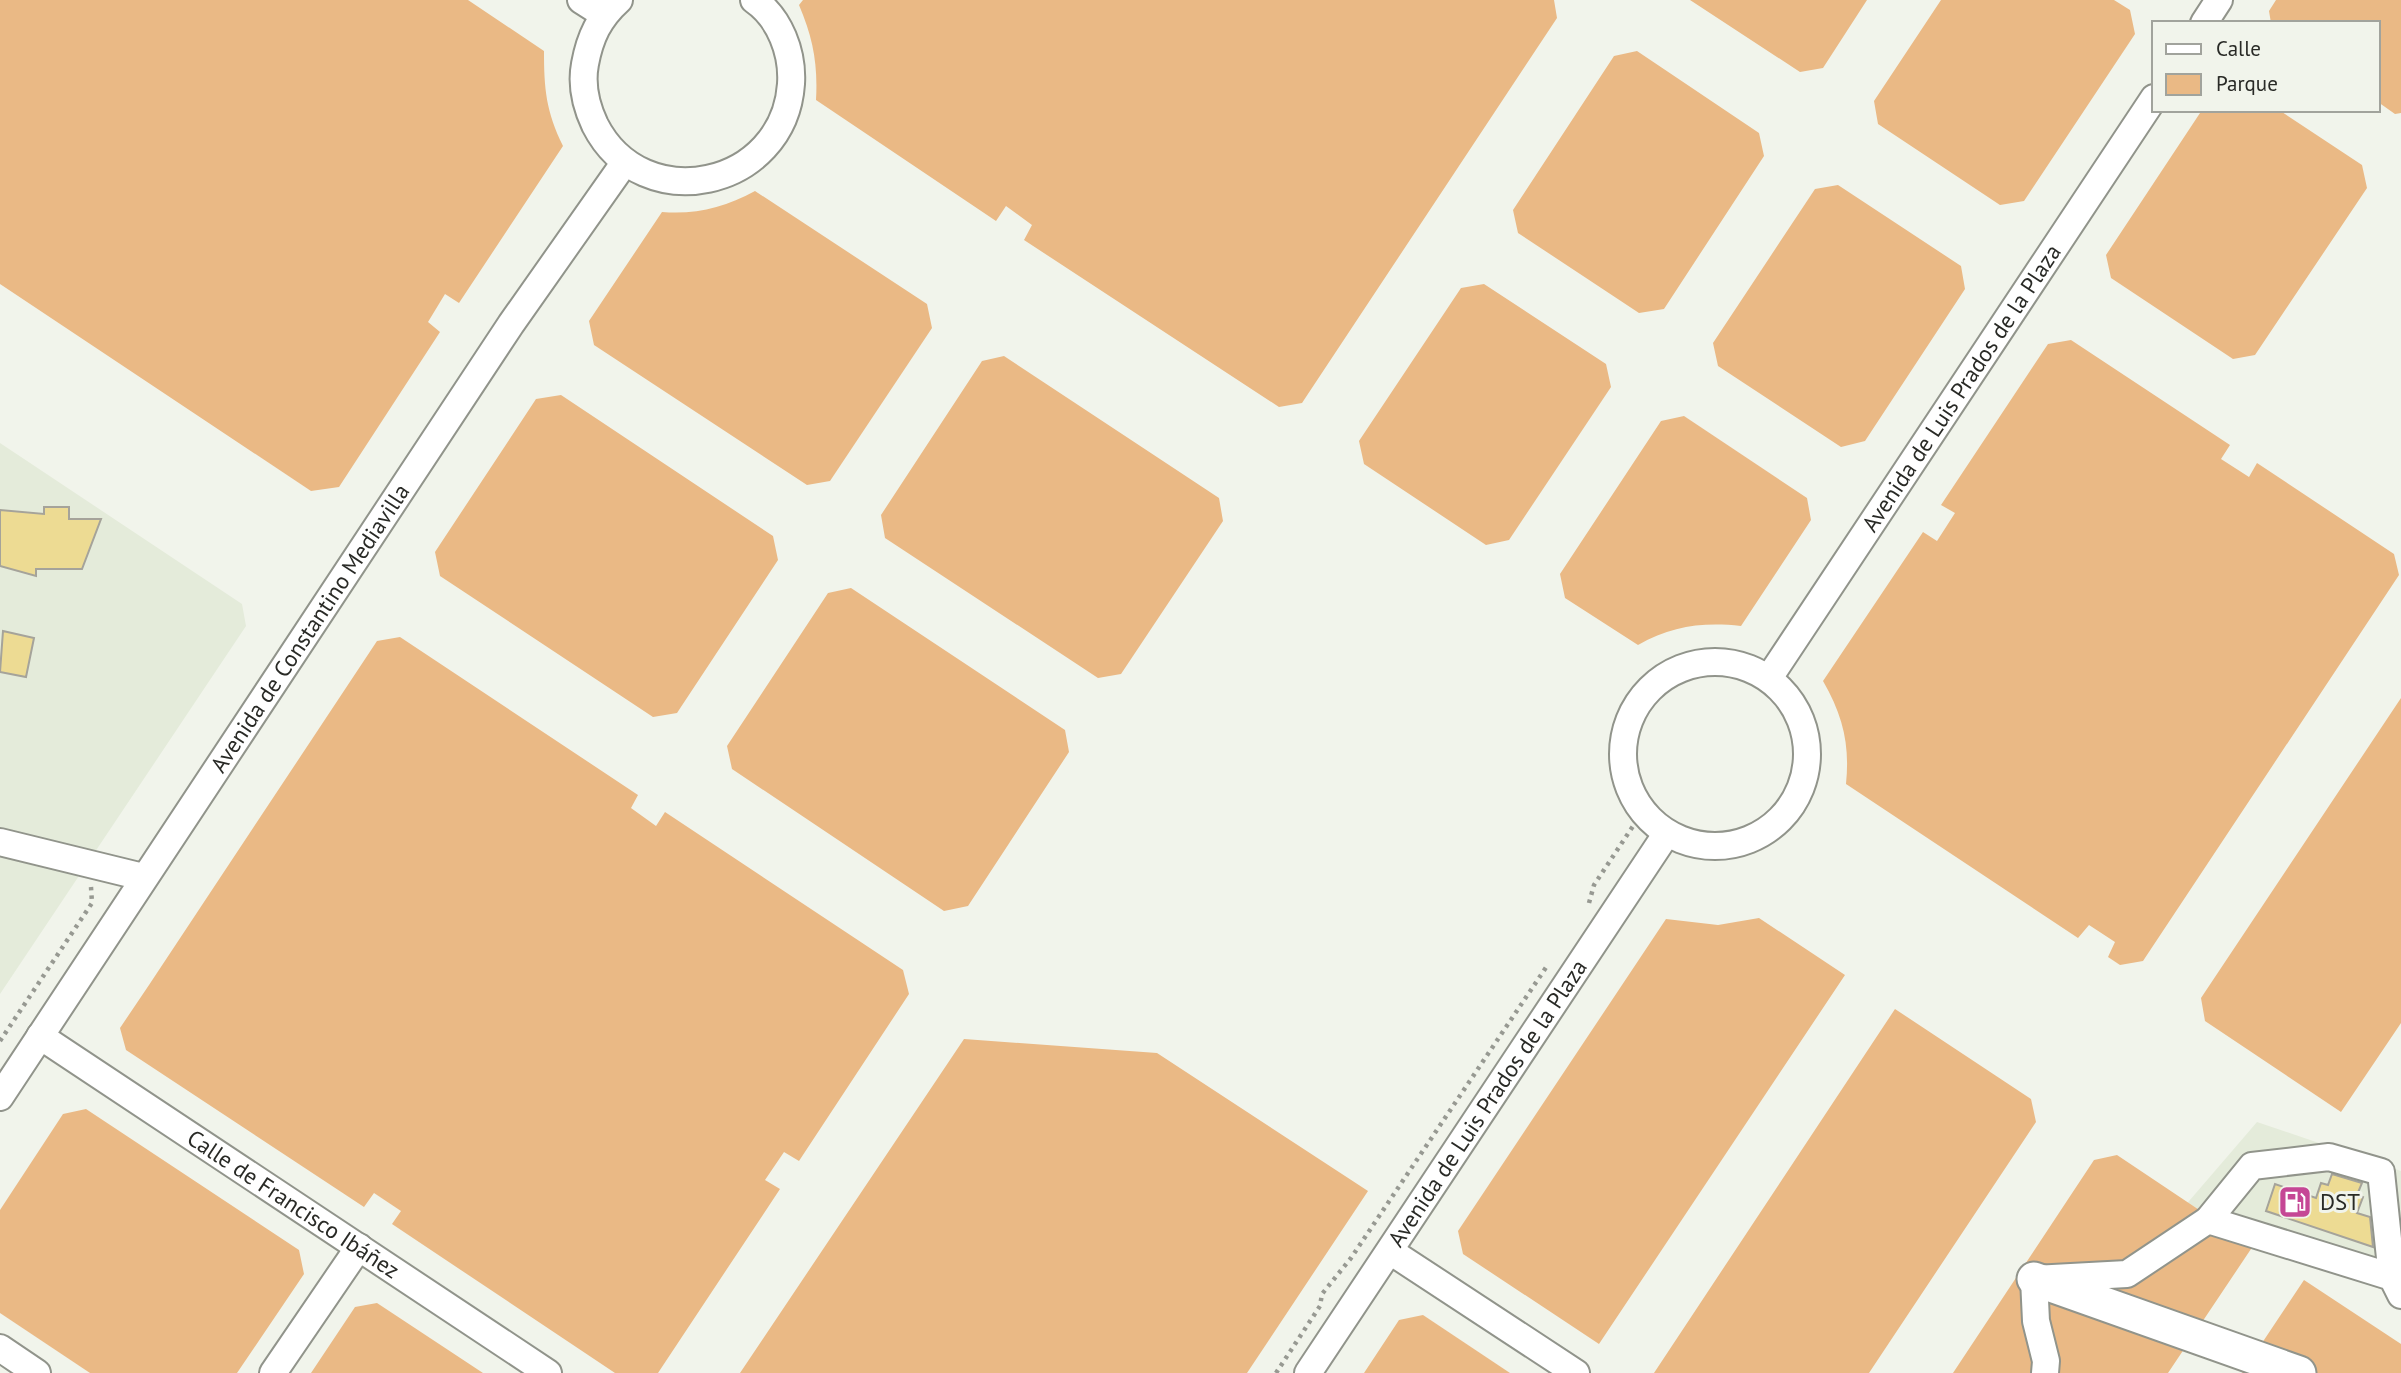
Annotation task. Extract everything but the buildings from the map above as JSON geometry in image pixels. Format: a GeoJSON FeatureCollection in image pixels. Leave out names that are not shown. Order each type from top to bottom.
{"type":"FeatureCollection","features":[{"type":"Feature","properties":{"kind":"main road"},"geometry":{"type":"LineString","coordinates":[[2034,1279],[2299,1373]]}},
{"type":"Feature","properties":{"kind":"street"},"geometry":{"type":"LineString","coordinates":[[601,5],[589,43],[583,76],[587,110],[603,140],[625,162],[657,178],[691,183],[724,176],[754,159],[775,133],[789,102],[792,68],[783,36],[764,7],[754,0]]}},
{"type":"Feature","properties":{"kind":"street"},"geometry":{"type":"LineString","coordinates":[[2205,21],[2219,0]]}},
{"type":"Feature","properties":{"kind":"street","name":"Avenida de Luis Prados de la Plaza"},"geometry":{"type":"LineString","coordinates":[[1769,678],[2152,101]]}},
{"type":"Feature","properties":{"kind":"street","name":"Avenida de Constantino Mediavilla"},"geometry":{"type":"LineString","coordinates":[[0,1097],[511,324],[625,162]]}},
{"type":"Feature","properties":{"kind":"street"},"geometry":{"type":"LineString","coordinates":[[1709,661],[1740,665],[1769,678],[1791,700],[1804,728],[1808,758],[1801,788],[1785,815],[1766,832],[1742,843],[1717,847],[1691,844],[1667,833],[1643,811],[1630,792],[1623,765],[1623,737],[1632,711],[1651,686],[1678,669],[1709,661]]}},
{"type":"Feature","properties":{"kind":"street","name":"Avenida de Luis Prados de la Plaza"},"geometry":{"type":"LineString","coordinates":[[1308,1373],[1667,833]]}},
{"type":"Feature","properties":{"kind":"street"},"geometry":{"type":"LineString","coordinates":[[0,842],[143,877]]}},
{"type":"Feature","properties":{"kind":"street","name":"Calle de Francisco Ibáñez"},"geometry":{"type":"LineString","coordinates":[[40,1036],[548,1373]]}},
{"type":"Feature","properties":{"kind":"street"},"geometry":{"type":"LineString","coordinates":[[2045,1373],[2046,1361],[2036,1321],[2034,1279],[2127,1274],[2208,1220],[2252,1166],[2329,1157],[2381,1172],[2397,1286],[2208,1220]]}},
{"type":"Feature","properties":{"kind":"street"},"geometry":{"type":"LineString","coordinates":[[273,1373],[359,1247]]}},
{"type":"Feature","properties":{"kind":"street"},"geometry":{"type":"LineString","coordinates":[[1390,1251],[1576,1373]]}},
{"type":"Feature","properties":{"kind":"street"},"geometry":{"type":"LineString","coordinates":[[0,1348],[37,1373]]}},
{"type":"Feature","properties":{"kind":"path"},"geometry":{"type":"LineString","coordinates":[[1583,913],[1590,901],[1594,885],[1643,811]]}},
{"type":"Feature","properties":{"kind":"path"},"geometry":{"type":"LineString","coordinates":[[0,1041],[92,903],[90,886],[102,866]]}},
{"type":"Feature","properties":{"kind":"path"},"geometry":{"type":"LineString","coordinates":[[1276,1373],[1320,1306],[1322,1294],[1351,1258],[1552,959]]}},
{"type":"Feature","properties":{"kind":"shaded area"},"geometry":{"type":"Polygon","coordinates":[[[0,443],[242,604],[246,626],[0,994],[0,443]]]}},
{"type":"Feature","properties":{"kind":"shaded area","name":"DST"},"geometry":{"type":"Polygon","coordinates":[[[2257,1122],[2401,1171],[2401,1311],[2383,1290],[2217,1232],[2159,1236],[2257,1122]]]}},
{"type":"Feature","properties":{"kind":"green space"},"geometry":{"type":"Polygon","coordinates":[[[0,0],[468,0],[544,51],[547,100],[563,146],[459,303],[445,294],[428,322],[440,332],[339,487],[311,491],[0,284],[0,0]]]}},
{"type":"Feature","properties":{"kind":"green space"},"geometry":{"type":"Polygon","coordinates":[[[803,0],[1554,0],[1557,18],[1302,403],[1279,407],[1024,240],[1032,225],[1006,206],[996,221],[816,100],[814,51],[799,5],[803,0]]]}},
{"type":"Feature","properties":{"kind":"green space"},"geometry":{"type":"Polygon","coordinates":[[[1690,0],[1867,0],[1823,68],[1800,72],[1690,0]]]}},
{"type":"Feature","properties":{"kind":"green space"},"geometry":{"type":"Polygon","coordinates":[[[1941,0],[2114,0],[2130,10],[2135,34],[2024,201],[2000,205],[1878,124],[1874,101],[1941,0]]]}},
{"type":"Feature","properties":{"kind":"green space"},"geometry":{"type":"Polygon","coordinates":[[[2276,0],[2401,0],[2401,113],[2395,114],[2380,103],[2380,21],[2271,21],[2269,11],[2276,0]]]}},
{"type":"Feature","properties":{"kind":"green space"},"geometry":{"type":"Polygon","coordinates":[[[1637,51],[1759,133],[1764,156],[1664,309],[1639,313],[1518,233],[1513,210],[1614,56],[1637,51]]]}},
{"type":"Feature","properties":{"kind":"green space"},"geometry":{"type":"Polygon","coordinates":[[[2201,112],[2282,112],[2362,165],[2367,188],[2255,355],[2233,359],[2111,278],[2106,255],[2201,112]]]}},
{"type":"Feature","properties":{"kind":"green space"},"geometry":{"type":"Polygon","coordinates":[[[1838,185],[1961,266],[1965,289],[1865,441],[1841,447],[1718,366],[1713,343],[1815,189],[1838,185]]]}},
{"type":"Feature","properties":{"kind":"green space"},"geometry":{"type":"Polygon","coordinates":[[[755,191],[927,304],[932,328],[830,481],[807,485],[594,345],[589,321],[662,212],[710,209],[755,191]]]}},
{"type":"Feature","properties":{"kind":"green space"},"geometry":{"type":"Polygon","coordinates":[[[1484,284],[1606,364],[1611,387],[1509,540],[1486,545],[1364,464],[1359,441],[1461,288],[1484,284]]]}},
{"type":"Feature","properties":{"kind":"green space"},"geometry":{"type":"Polygon","coordinates":[[[2071,340],[2230,445],[2221,459],[2249,477],[2257,463],[2394,554],[2399,575],[2143,961],[2120,965],[2108,957],[2115,942],[2089,925],[2078,938],[1846,784],[1844,731],[1836,706],[1823,681],[1923,532],[1937,541],[1955,513],[1941,505],[2048,344],[2071,340]]]}},
{"type":"Feature","properties":{"kind":"green space"},"geometry":{"type":"Polygon","coordinates":[[[1004,356],[1219,498],[1223,521],[1121,674],[1098,678],[885,538],[881,515],[982,361],[1004,356]]]}},
{"type":"Feature","properties":{"kind":"green space"},"geometry":{"type":"Polygon","coordinates":[[[561,395],[773,536],[778,560],[677,713],[653,717],[440,576],[435,552],[536,399],[561,395]]]}},
{"type":"Feature","properties":{"kind":"green space"},"geometry":{"type":"Polygon","coordinates":[[[1684,416],[1807,498],[1811,520],[1741,626],[1688,627],[1663,633],[1638,645],[1565,598],[1560,574],[1661,421],[1684,416]]]}},
{"type":"Feature","properties":{"kind":"green space"},"geometry":{"type":"Polygon","coordinates":[[[851,588],[1065,730],[1069,752],[968,906],[944,911],[732,769],[727,746],[828,593],[851,588]]]}},
{"type":"Feature","properties":{"kind":"green space"},"geometry":{"type":"Polygon","coordinates":[[[400,637],[638,795],[631,808],[656,826],[665,812],[903,970],[909,994],[799,1161],[784,1152],[765,1180],[780,1189],[658,1373],[615,1373],[392,1224],[401,1211],[374,1193],[364,1207],[126,1050],[120,1028],[377,641],[400,637]]]}},
{"type":"Feature","properties":{"kind":"green space"},"geometry":{"type":"Polygon","coordinates":[[[2401,698],[2401,1023],[2341,1112],[2205,1021],[2201,998],[2401,698]]]}},
{"type":"Feature","properties":{"kind":"green space"},"geometry":{"type":"Polygon","coordinates":[[[1759,918],[1845,975],[1599,1344],[1463,1254],[1458,1231],[1666,919],[1718,925],[1759,918]]]}},
{"type":"Feature","properties":{"kind":"green space"},"geometry":{"type":"Polygon","coordinates":[[[1895,1009],[2031,1099],[2036,1122],[1869,1373],[1654,1373],[1895,1009]]]}},
{"type":"Feature","properties":{"kind":"green space"},"geometry":{"type":"Polygon","coordinates":[[[964,1039],[1157,1053],[1368,1191],[1247,1373],[740,1373],[964,1039]]]}},
{"type":"Feature","properties":{"kind":"green space"},"geometry":{"type":"Polygon","coordinates":[[[86,1109],[299,1250],[304,1274],[237,1373],[90,1373],[0,1313],[0,1210],[63,1114],[86,1109]]]}},
{"type":"Feature","properties":{"kind":"green space"},"geometry":{"type":"Polygon","coordinates":[[[2117,1155],[2253,1246],[2168,1373],[1953,1373],[2094,1160],[2117,1155]]]}},
{"type":"Feature","properties":{"kind":"green space"},"geometry":{"type":"Polygon","coordinates":[[[2304,1280],[2401,1344],[2401,1373],[2242,1373],[2304,1280]]]}},
{"type":"Feature","properties":{"kind":"green space"},"geometry":{"type":"Polygon","coordinates":[[[377,1303],[483,1373],[311,1373],[355,1307],[377,1303]]]}},
{"type":"Feature","properties":{"kind":"green space"},"geometry":{"type":"Polygon","coordinates":[[[1423,1315],[1510,1373],[1364,1373],[1399,1320],[1423,1315]]]}},
{"type":"Feature","properties":{"kind":"place","name":"DST"},"geometry":{"type":"Point","coordinates":[2295,1202]}}]}
